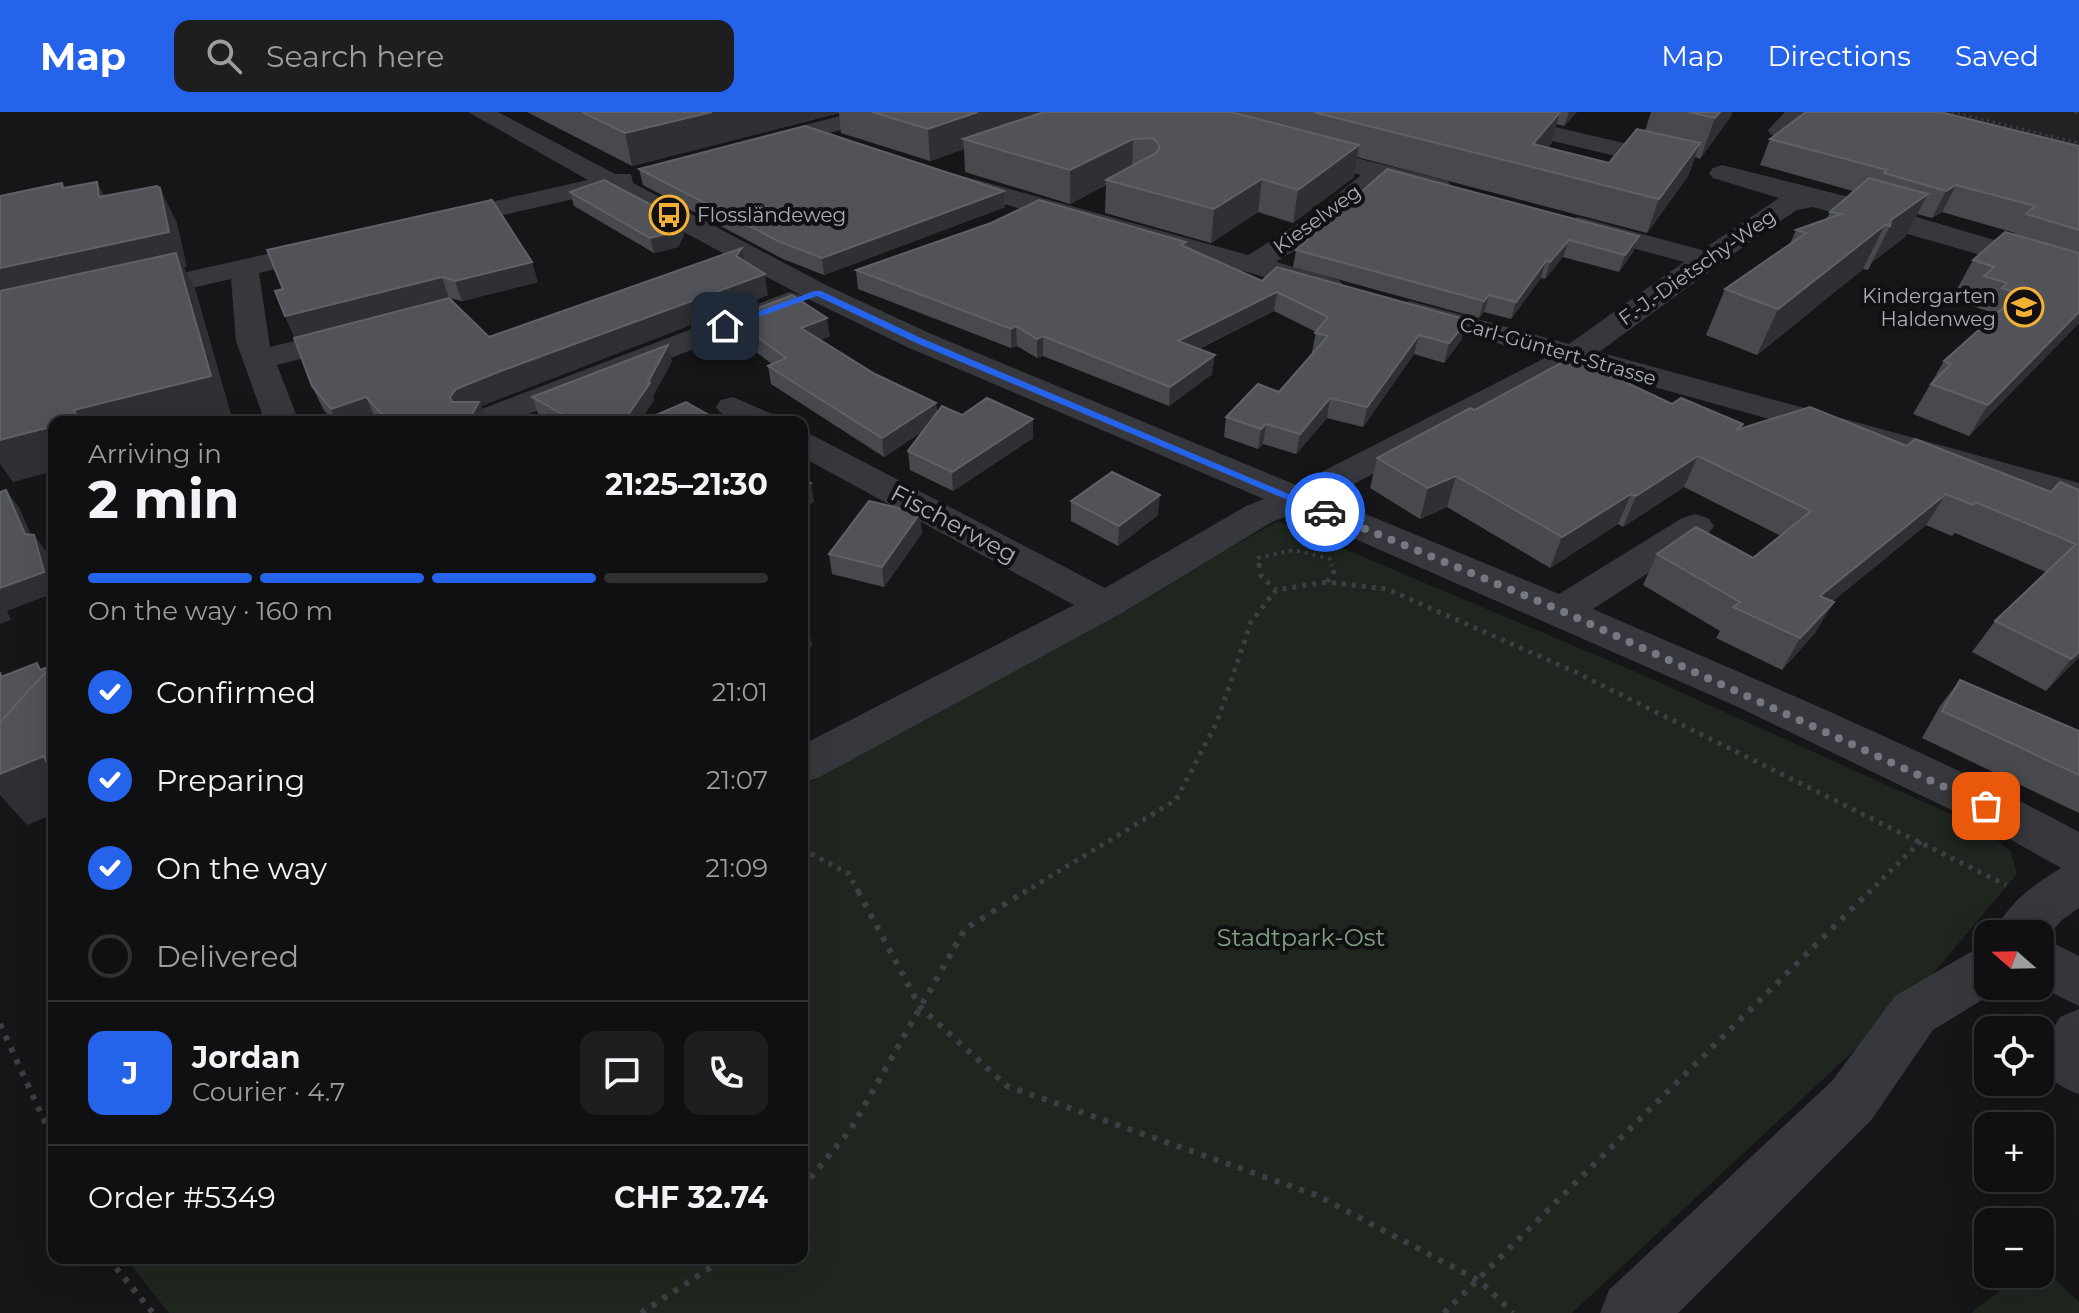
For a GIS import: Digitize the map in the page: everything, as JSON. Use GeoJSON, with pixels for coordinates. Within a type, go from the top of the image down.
{"type":"FeatureCollection","features":[{"type":"Feature","properties":{"kind":"street"},"geometry":{"type":"LineString","coordinates":[[480,112],[817,292],[918,340],[1562,611],[2014,819],[2079,855]]}},
{"type":"Feature","properties":{"kind":"street"},"geometry":{"type":"LineString","coordinates":[[737,150],[882,112]]}},
{"type":"Feature","properties":{"kind":"street"},"geometry":{"type":"LineString","coordinates":[[1460,112],[1785,189],[1807,200],[1840,203],[2079,274]]}},
{"type":"Feature","properties":{"kind":"street"},"geometry":{"type":"LineString","coordinates":[[1780,130],[1798,112]]}},
{"type":"Feature","properties":{"kind":"street"},"geometry":{"type":"LineString","coordinates":[[813,131],[823,139],[850,148]]}},
{"type":"Feature","properties":{"kind":"street"},"geometry":{"type":"LineString","coordinates":[[1272,143],[1465,194]]}},
{"type":"Feature","properties":{"kind":"street"},"geometry":{"type":"LineString","coordinates":[[969,159],[925,173],[1359,295]]}},
{"type":"Feature","properties":{"kind":"street","name":"Kieselweg"},"geometry":{"type":"LineString","coordinates":[[1253,264],[1325,219],[1380,172]]}},
{"type":"Feature","properties":{"kind":"street"},"geometry":{"type":"LineString","coordinates":[[412,229],[646,173]]}},
{"type":"Feature","properties":{"kind":"street"},"geometry":{"type":"LineString","coordinates":[[1074,216],[1115,194]]}},
{"type":"Feature","properties":{"kind":"street","name":"F.-J.-Dietschy-Weg"},"geometry":{"type":"LineString","coordinates":[[1295,500],[1572,357],[1704,259],[1788,204],[1807,200]]}},
{"type":"Feature","properties":{"kind":"street"},"geometry":{"type":"LineString","coordinates":[[1006,220],[1037,206]]}},
{"type":"Feature","properties":{"kind":"street"},"geometry":{"type":"LineString","coordinates":[[1551,217],[1704,259]]}},
{"type":"Feature","properties":{"kind":"street"},"geometry":{"type":"LineString","coordinates":[[107,298],[351,243]]}},
{"type":"Feature","properties":{"kind":"street"},"geometry":{"type":"LineString","coordinates":[[244,268],[257,360],[272,416]]}},
{"type":"Feature","properties":{"kind":"street"},"geometry":{"type":"LineString","coordinates":[[494,416],[858,278]]}},
{"type":"Feature","properties":{"kind":"street","name":"Carl-Güntert-Strasse"},"geometry":{"type":"LineString","coordinates":[[1390,304],[1572,357],[2079,494]]}},
{"type":"Feature","properties":{"kind":"street"},"geometry":{"type":"LineString","coordinates":[[257,360],[391,326]]}},
{"type":"Feature","properties":{"kind":"street","name":"Fischerweg"},"geometry":{"type":"LineString","coordinates":[[808,446],[1106,605]]}},
{"type":"Feature","properties":{"kind":"street"},"geometry":{"type":"LineString","coordinates":[[808,763],[1106,605],[1259,514],[1295,500]]}},
{"type":"Feature","properties":{"kind":"street"},"geometry":{"type":"LineString","coordinates":[[1562,611],[1695,526]]}},
{"type":"Feature","properties":{"kind":"street"},"geometry":{"type":"LineString","coordinates":[[2054,968],[2079,983]]}},
{"type":"Feature","properties":{"kind":"street"},"geometry":{"type":"LineString","coordinates":[[1632,1313],[1852,1100],[1914,1013],[1974,977]]}},
{"type":"Feature","properties":{"kind":"street"},"geometry":{"type":"LineString","coordinates":[[2079,1034],[2066,1057],[2079,1068]]}},
{"type":"Feature","properties":{"kind":"path"},"geometry":{"type":"LineString","coordinates":[[1952,112],[2079,143]]}},
{"type":"Feature","properties":{"kind":"path"},"geometry":{"type":"LineString","coordinates":[[1276,590],[1261,576],[1258,558],[1276,550],[1308,549],[1330,559],[1334,571],[1327,582]]}},
{"type":"Feature","properties":{"kind":"path"},"geometry":{"type":"LineString","coordinates":[[808,1181],[851,1129],[965,929],[1176,800],[1217,722],[1251,622],[1276,590],[1327,582],[1387,589],[1573,671],[1921,840],[2047,907]]}},
{"type":"Feature","properties":{"kind":"path"},"geometry":{"type":"LineString","coordinates":[[1444,1313],[1480,1281],[1921,840]]}},
{"type":"Feature","properties":{"kind":"path"},"geometry":{"type":"LineString","coordinates":[[808,852],[849,874],[920,1007],[1007,1086],[1316,1195],[1480,1281],[1513,1313]]}},
{"type":"Feature","properties":{"kind":"path"},"geometry":{"type":"LineString","coordinates":[[0,1024],[48,1129]]}},
{"type":"Feature","properties":{"kind":"path"},"geometry":{"type":"LineString","coordinates":[[113,1264],[153,1313]]}},
{"type":"Feature","properties":{"kind":"path"},"geometry":{"type":"LineString","coordinates":[[641,1313],[716,1264]]}},
{"type":"Feature","properties":{"kind":"shaded area"},"geometry":{"type":"Polygon","coordinates":[[[1906,112],[2079,112],[2079,153],[1906,112]]]}},
{"type":"Feature","properties":{"kind":"green space","name":"Stadtpark-Ost"},"geometry":{"type":"Polygon","coordinates":[[[1278,521],[1634,671],[1984,829],[2011,852],[2017,874],[1978,920],[1974,920],[1974,925],[1920,989],[1572,1313],[169,1313],[130,1264],[808,1264],[808,784],[1278,521]]]}},
{"type":"Feature","properties":{"kind":"green space"},"geometry":{"type":"Polygon","coordinates":[[[2054,1278],[2079,1302],[2079,1313],[1971,1313],[2004,1288],[2054,1288],[2054,1278]]]}},
{"type":"Feature","properties":{"kind":"building"},"geometry":{"type":"Polygon","coordinates":[[[582,112],[712,112],[625,133],[582,112]]]}},
{"type":"Feature","properties":{"kind":"building"},"geometry":{"type":"Polygon","coordinates":[[[872,112],[978,112],[928,129],[872,112]]]}},
{"type":"Feature","properties":{"kind":"building"},"geometry":{"type":"Polygon","coordinates":[[[1044,112],[1231,112],[1359,145],[1298,190],[1262,179],[1214,209],[1106,180],[1156,153],[1160,146],[1153,138],[1133,139],[1070,170],[963,139],[1044,112]]]}},
{"type":"Feature","properties":{"kind":"building"},"geometry":{"type":"Polygon","coordinates":[[[1313,112],[1560,112],[1533,144],[1609,163],[1637,129],[1700,143],[1659,199],[1313,112]]]}},
{"type":"Feature","properties":{"kind":"building"},"geometry":{"type":"Polygon","coordinates":[[[1689,112],[1720,112],[1715,118],[1689,112]]]}},
{"type":"Feature","properties":{"kind":"building"},"geometry":{"type":"Polygon","coordinates":[[[1806,112],[1940,112],[2079,146],[2079,230],[2026,214],[2035,206],[1956,185],[1946,191],[1884,173],[1887,170],[1770,139],[1806,112]]]}},
{"type":"Feature","properties":{"kind":"building"},"geometry":{"type":"Polygon","coordinates":[[[805,126],[1004,191],[822,258],[780,242],[639,169],[805,126]]]}},
{"type":"Feature","properties":{"kind":"building"},"geometry":{"type":"Polygon","coordinates":[[[1387,169],[1639,236],[1625,255],[1569,240],[1550,262],[1546,261],[1516,302],[1489,295],[1484,301],[1296,250],[1387,169]]]}},
{"type":"Feature","properties":{"kind":"building"},"geometry":{"type":"Polygon","coordinates":[[[1869,178],[1928,194],[1778,309],[1725,289],[1806,233],[1796,230],[1841,214],[1830,212],[1869,178]]]}},
{"type":"Feature","properties":{"kind":"building"},"geometry":{"type":"Polygon","coordinates":[[[604,180],[680,220],[674,232],[650,238],[570,192],[604,180]]]}},
{"type":"Feature","properties":{"kind":"building"},"geometry":{"type":"Polygon","coordinates":[[[97,182],[99,197],[157,186],[160,188],[169,232],[0,268],[0,196],[62,183],[63,188],[97,182]]]}},
{"type":"Feature","properties":{"kind":"building"},"geometry":{"type":"Polygon","coordinates":[[[492,200],[532,262],[455,281],[442,277],[285,316],[275,291],[283,289],[267,250],[492,200]]]}},
{"type":"Feature","properties":{"kind":"building"},"geometry":{"type":"Polygon","coordinates":[[[1039,200],[1186,242],[1181,245],[1262,281],[1277,267],[1468,320],[1449,343],[1419,335],[1367,407],[1330,398],[1300,434],[1266,424],[1261,429],[1226,417],[1258,384],[1279,392],[1328,336],[1315,333],[1328,317],[1277,292],[1178,341],[1215,355],[1170,387],[1043,336],[1037,339],[1016,326],[1011,329],[856,270],[991,223],[1039,200]]]}},
{"type":"Feature","properties":{"kind":"building"},"geometry":{"type":"Polygon","coordinates":[[[2005,232],[2079,253],[2079,312],[1988,405],[1931,384],[1951,364],[1944,361],[2019,294],[2002,288],[2007,283],[1984,276],[1994,267],[1973,260],[2005,232]]]}},
{"type":"Feature","properties":{"kind":"building"},"geometry":{"type":"Polygon","coordinates":[[[742,248],[736,256],[765,274],[456,389],[450,397],[452,402],[479,402],[471,416],[383,416],[366,397],[331,409],[312,386],[294,338],[449,298],[489,337],[742,248]]]}},
{"type":"Feature","properties":{"kind":"building"},"geometry":{"type":"Polygon","coordinates":[[[176,253],[211,376],[74,410],[76,416],[48,416],[48,428],[0,440],[0,291],[176,253]]]}},
{"type":"Feature","properties":{"kind":"building"},"geometry":{"type":"Polygon","coordinates":[[[792,295],[827,318],[801,328],[875,374],[936,403],[882,438],[768,366],[786,358],[732,318],[792,295]]]}},
{"type":"Feature","properties":{"kind":"building"},"geometry":{"type":"Polygon","coordinates":[[[668,345],[650,383],[627,416],[565,416],[532,397],[668,345]]]}},
{"type":"Feature","properties":{"kind":"building"},"geometry":{"type":"Polygon","coordinates":[[[1572,357],[1672,404],[1681,398],[1743,424],[1736,430],[1810,407],[1907,446],[1915,439],[2051,492],[2060,482],[2079,490],[2079,652],[2071,659],[1995,621],[2076,544],[1975,502],[1973,505],[1946,494],[1820,596],[1834,602],[1800,638],[1733,607],[1740,602],[1657,554],[1696,527],[1753,558],[1811,511],[1698,456],[1636,496],[1631,494],[1562,537],[1456,476],[1428,488],[1377,458],[1470,408],[1475,410],[1572,357]]]}},
{"type":"Feature","properties":{"kind":"building"},"geometry":{"type":"Polygon","coordinates":[[[987,398],[1033,419],[952,472],[908,451],[942,406],[962,415],[987,398]]]}},
{"type":"Feature","properties":{"kind":"building"},"geometry":{"type":"Polygon","coordinates":[[[686,402],[710,416],[654,416],[686,402]]]}},
{"type":"Feature","properties":{"kind":"building"},"geometry":{"type":"Polygon","coordinates":[[[1112,472],[1160,495],[1119,526],[1071,501],[1112,472]]]}},
{"type":"Feature","properties":{"kind":"building"},"geometry":{"type":"Polygon","coordinates":[[[6,490],[25,534],[34,535],[44,572],[0,588],[0,492],[6,490]]]}},
{"type":"Feature","properties":{"kind":"building"},"geometry":{"type":"Polygon","coordinates":[[[869,501],[920,513],[882,567],[829,554],[869,501]]]}},
{"type":"Feature","properties":{"kind":"building"},"geometry":{"type":"Polygon","coordinates":[[[37,663],[40,670],[48,667],[0,722],[0,672],[1,677],[37,663]]]}},
{"type":"Feature","properties":{"kind":"building"},"geometry":{"type":"Polygon","coordinates":[[[48,669],[48,766],[44,756],[0,774],[0,722],[48,669]]]}},
{"type":"Feature","properties":{"kind":"building"},"geometry":{"type":"Polygon","coordinates":[[[1960,680],[2079,731],[2079,775],[1942,711],[1960,680]]]}},
{"type":"Feature","properties":{"kind":"way so far"},"geometry":{"type":"LineString","coordinates":[[1325,512],[1562,611],[1753,696],[1986,806]]}},
{"type":"Feature","properties":{"kind":"place","name":"Flossländeweg"},"geometry":{"type":"Point","coordinates":[669,215]}},
{"type":"Feature","properties":{"kind":"place","name":"Kindergarten Haldenweg"},"geometry":{"type":"Point","coordinates":[2024,307]}},
{"type":"Feature","properties":{"kind":"route"},"geometry":{"type":"LineString","coordinates":[[725,326],[817,292],[918,340],[1325,512]]}}]}
